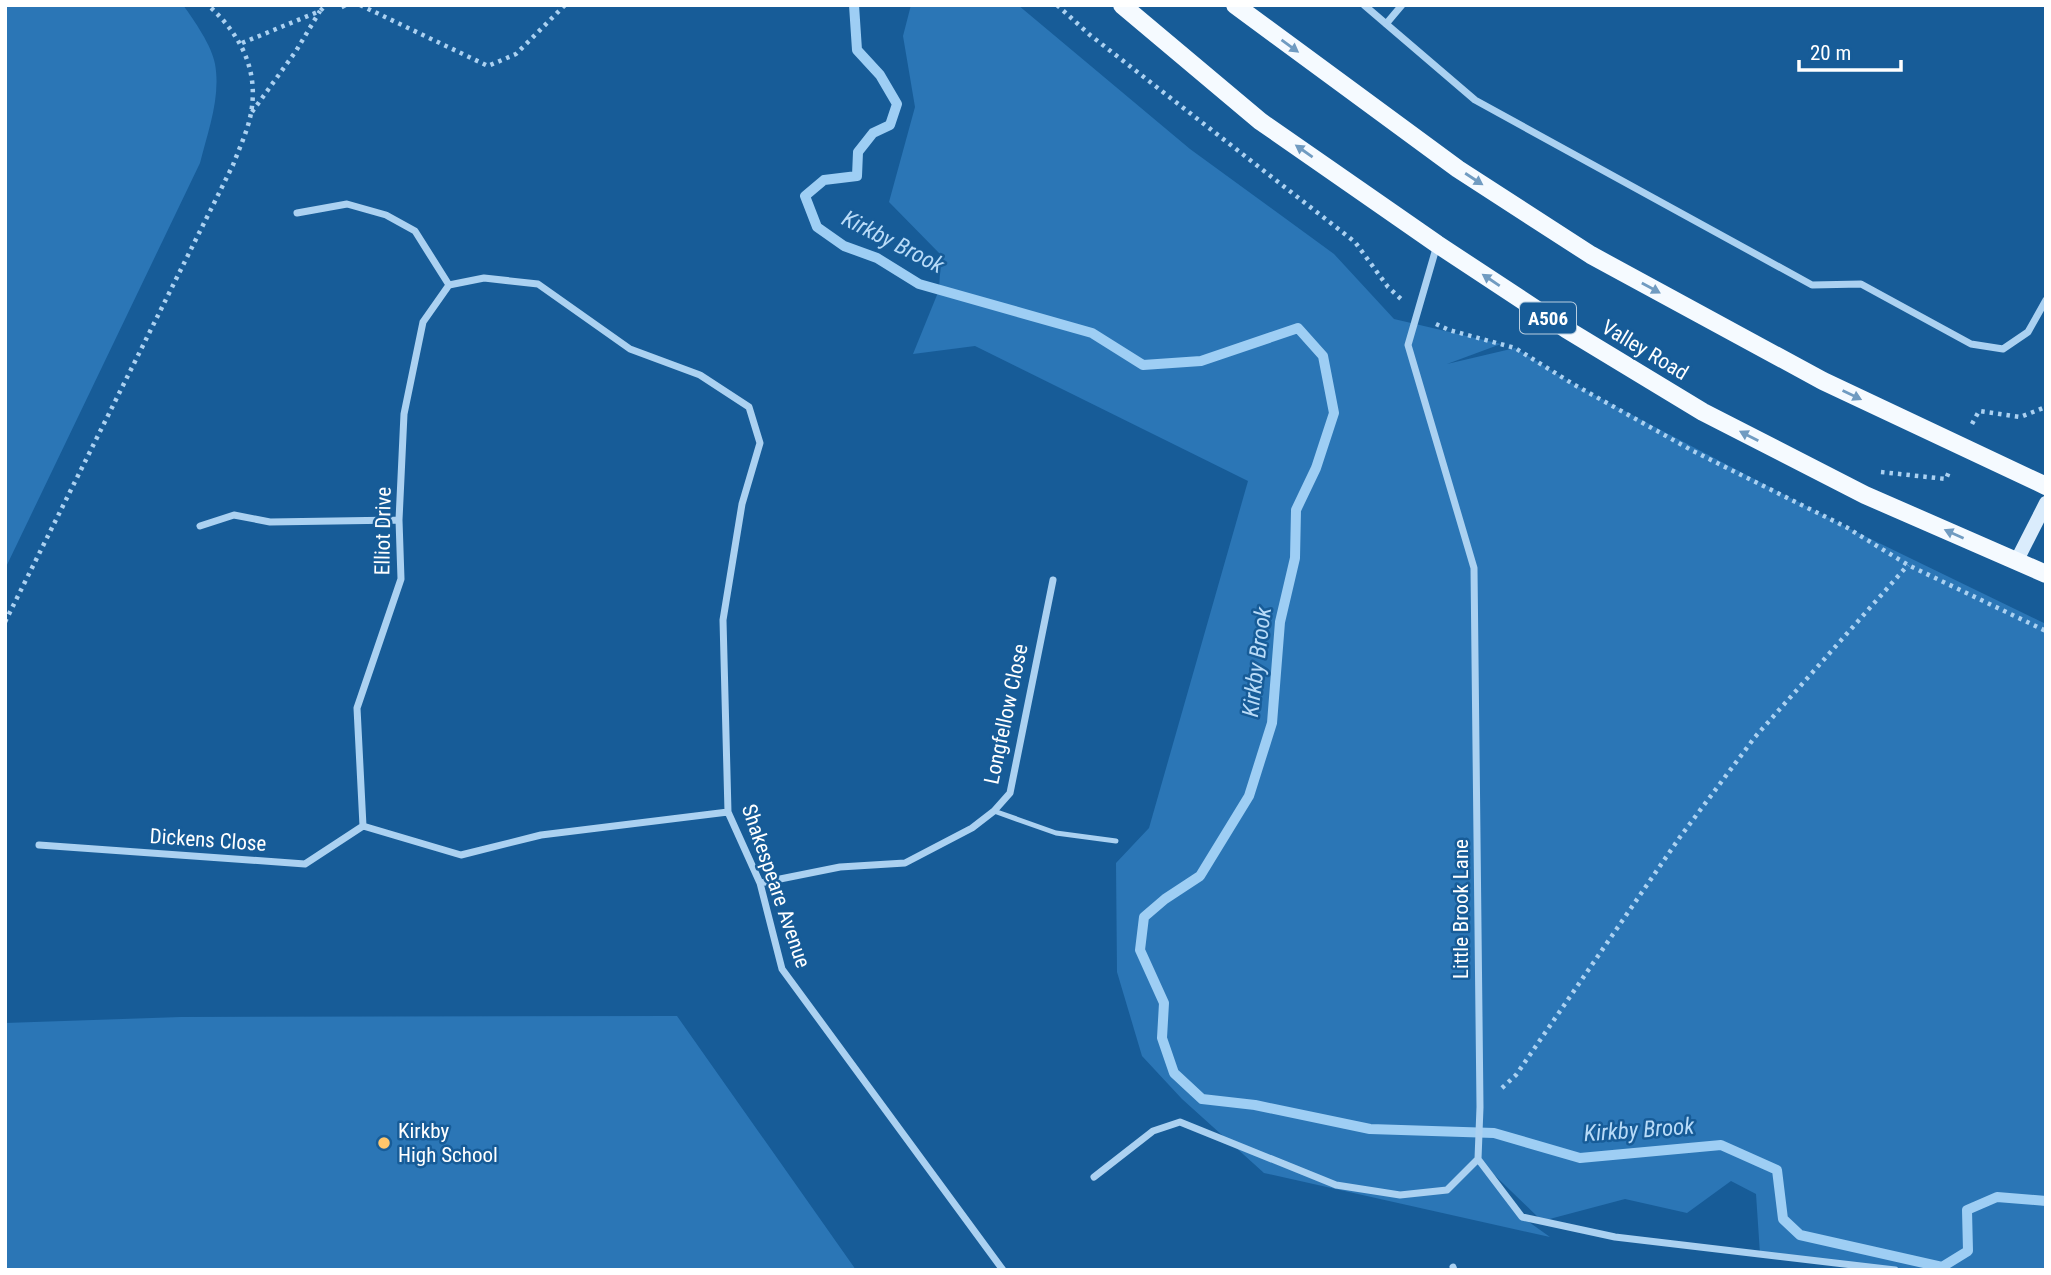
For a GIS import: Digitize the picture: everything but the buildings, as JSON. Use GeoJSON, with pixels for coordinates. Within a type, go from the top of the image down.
{"type":"FeatureCollection","features":[{"type":"Feature","properties":{"kind":"main road","name":"Valley Road"},"geometry":{"type":"LineString","coordinates":[[1122,5],[1260,121],[1437,244],[1566,329],[1703,412],[1865,495],[2046,574]]}},
{"type":"Feature","properties":{"kind":"main road"},"geometry":{"type":"LineString","coordinates":[[1236,5],[1458,169],[1591,255],[1823,381],[2046,486]]}},
{"type":"Feature","properties":{"kind":"main road"},"geometry":{"type":"LineString","coordinates":[[2016,562],[2046,503]]}},
{"type":"Feature","properties":{"kind":"street"},"geometry":{"type":"LineString","coordinates":[[1364,5],[1475,100],[1812,285],[1861,284],[1971,344],[2004,349],[2028,332],[2046,300]]}},
{"type":"Feature","properties":{"kind":"street"},"geometry":{"type":"LineString","coordinates":[[1386,24],[1402,5]]}},
{"type":"Feature","properties":{"kind":"street"},"geometry":{"type":"LineString","coordinates":[[297,213],[347,204],[386,215],[415,231],[449,285]]}},
{"type":"Feature","properties":{"kind":"street","name":"Little Brook Lane"},"geometry":{"type":"LineString","coordinates":[[1437,244],[1408,345],[1474,568],[1480,1107],[1478,1159]]}},
{"type":"Feature","properties":{"kind":"street","name":"Shakespeare Avenue"},"geometry":{"type":"LineString","coordinates":[[449,285],[484,278],[538,284],[630,349],[700,375],[749,407],[760,443],[742,503],[723,620],[729,812],[760,883],[782,969],[1003,1270]]}},
{"type":"Feature","properties":{"kind":"street","name":"Elliot Drive"},"geometry":{"type":"LineString","coordinates":[[363,825],[357,708],[401,579],[399,520],[404,414],[424,322],[449,285]]}},
{"type":"Feature","properties":{"kind":"street"},"geometry":{"type":"LineString","coordinates":[[200,526],[234,515],[270,522],[399,520]]}},
{"type":"Feature","properties":{"kind":"street","name":"Longfellow Close"},"geometry":{"type":"LineString","coordinates":[[760,883],[841,867],[905,863],[972,828],[994,811],[1010,793],[1053,580]]}},
{"type":"Feature","properties":{"kind":"street"},"geometry":{"type":"LineString","coordinates":[[363,825],[461,856],[541,835],[729,812]]}},
{"type":"Feature","properties":{"kind":"street","name":"Dickens Close"},"geometry":{"type":"LineString","coordinates":[[39,845],[305,864],[363,825]]}},
{"type":"Feature","properties":{"kind":"street"},"geometry":{"type":"LineString","coordinates":[[1094,1177],[1153,1130],[1180,1122],[1336,1185],[1400,1195],[1447,1190],[1478,1159],[1522,1217],[1615,1237],[1895,1270]]}},
{"type":"Feature","properties":{"kind":"lane"},"geometry":{"type":"LineString","coordinates":[[994,811],[1056,833],[1116,841]]}},
{"type":"Feature","properties":{"kind":"path"},"geometry":{"type":"LineString","coordinates":[[208,5],[242,43],[253,77],[251,114]]}},
{"type":"Feature","properties":{"kind":"path"},"geometry":{"type":"LineString","coordinates":[[5,622],[233,165],[251,114],[326,5]]}},
{"type":"Feature","properties":{"kind":"path"},"geometry":{"type":"LineString","coordinates":[[360,5],[488,66],[516,54],[565,5]]}},
{"type":"Feature","properties":{"kind":"path"},"geometry":{"type":"LineString","coordinates":[[1057,5],[1090,35],[1355,242],[1388,287],[1417,314],[1449,330],[1515,348],[1573,384],[1681,444],[1846,527],[1908,565],[2046,632]]}},
{"type":"Feature","properties":{"kind":"path"},"geometry":{"type":"LineString","coordinates":[[242,43],[320,11]]}},
{"type":"Feature","properties":{"kind":"path"},"geometry":{"type":"LineString","coordinates":[[1480,1107],[1516,1075],[1680,837],[1755,737],[1908,565]]}},
{"type":"Feature","properties":{"kind":"shaded area"},"geometry":{"type":"Polygon","coordinates":[[[5,5],[183,5],[210,49],[215,64],[216,89],[213,114],[200,163],[5,569],[5,5]]]}},
{"type":"Feature","properties":{"kind":"shaded area"},"geometry":{"type":"Polygon","coordinates":[[[911,5],[1018,5],[1190,149],[1334,254],[1394,319],[1501,344],[1447,364],[1515,348],[1573,384],[1846,527],[2046,624],[2046,1270],[1895,1270],[1760,1254],[1756,1194],[1731,1181],[1687,1213],[1625,1199],[1542,1221],[1483,1164],[1522,1217],[1550,1237],[1264,1173],[1182,1099],[1142,1056],[1117,972],[1116,863],[1149,828],[1248,481],[975,346],[913,354],[939,290],[941,255],[889,202],[915,107],[903,36],[911,5]]]}},
{"type":"Feature","properties":{"kind":"shaded area","name":"Kirkby High School"},"geometry":{"type":"Polygon","coordinates":[[[677,1016],[856,1270],[5,1270],[5,1023],[181,1017],[677,1016]]]}},
{"type":"Feature","properties":{"kind":"waterway","name":"Kirkby Brook"},"geometry":{"type":"LineString","coordinates":[[854,5],[857,50],[880,75],[897,104],[890,125],[873,133],[858,152],[857,176],[824,180],[805,196],[817,227],[844,246],[877,258],[919,284],[1092,333],[1143,365],[1201,361],[1298,328],[1323,356],[1334,413],[1316,468],[1296,510],[1295,558],[1280,622],[1272,723],[1249,796],[1200,876],[1165,899],[1144,917],[1140,950],[1164,1003],[1162,1038],[1174,1073],[1202,1099],[1255,1105],[1370,1129],[1494,1133],[1580,1158],[1721,1145],[1777,1170],[1783,1219],[1800,1235],[1942,1267],[1968,1251],[1967,1210],[1997,1197],[2046,1201]]}},
{"type":"Feature","properties":{"kind":"place","name":"Kirkby High School"},"geometry":{"type":"Point","coordinates":[384,1143]}}]}
